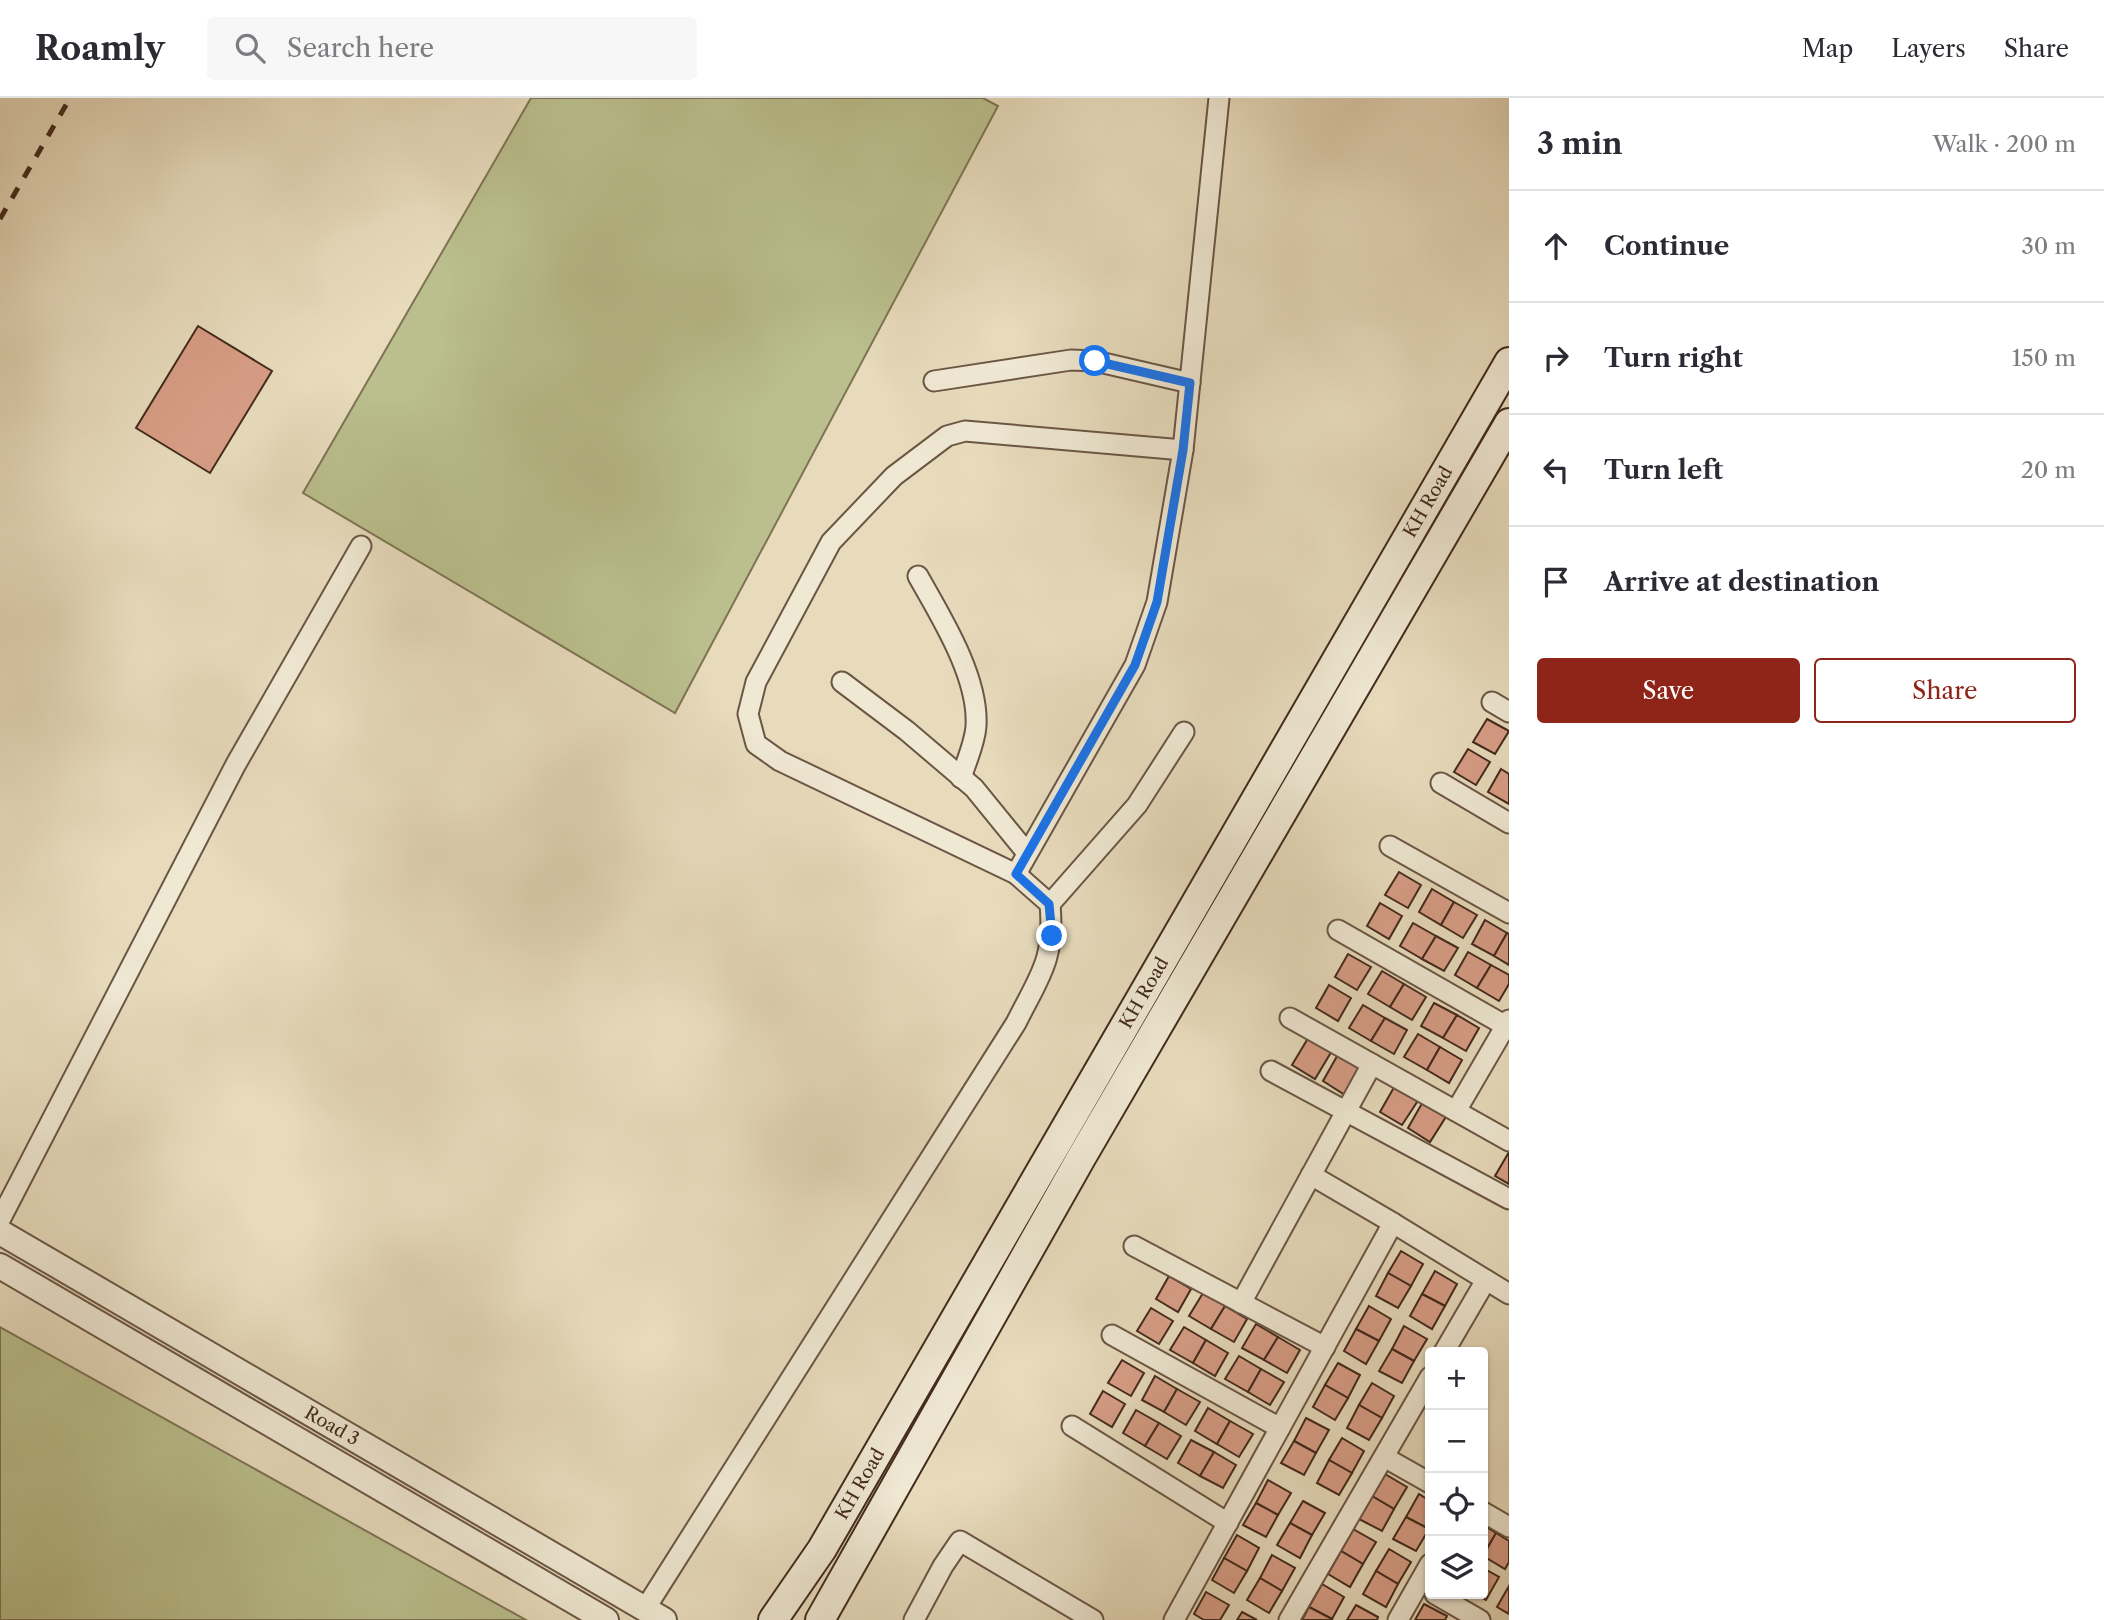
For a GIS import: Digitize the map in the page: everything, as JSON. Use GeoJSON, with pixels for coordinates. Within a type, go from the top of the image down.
{"type":"FeatureCollection","features":[{"type":"Feature","properties":{"kind":"main road","name":"KH Road"},"geometry":{"type":"LineString","coordinates":[[773,1620],[822,1549],[1509,362]]}},
{"type":"Feature","properties":{"kind":"main road","name":"KH Road"},"geometry":{"type":"LineString","coordinates":[[820,1620],[1074,1170],[1509,423]]}},
{"type":"Feature","properties":{"kind":"street"},"geometry":{"type":"LineString","coordinates":[[1016,874],[1135,665],[1157,602],[1183,450],[1219,98]]}},
{"type":"Feature","properties":{"kind":"street"},"geometry":{"type":"LineString","coordinates":[[934,381],[1071,360],[1095,361],[1190,383]]}},
{"type":"Feature","properties":{"kind":"street"},"geometry":{"type":"LineString","coordinates":[[654,1614],[1016,1023],[1048,959],[1052,936],[1049,904],[1016,874],[780,761],[756,744],[748,714],[756,682],[831,542],[894,476],[947,436],[978,432],[1183,450]]}},
{"type":"Feature","properties":{"kind":"street"},"geometry":{"type":"LineString","coordinates":[[0,1220],[236,764],[361,546]]}},
{"type":"Feature","properties":{"kind":"street"},"geometry":{"type":"LineString","coordinates":[[918,576],[946,626],[972,688],[976,726],[961,778]]}},
{"type":"Feature","properties":{"kind":"street"},"geometry":{"type":"LineString","coordinates":[[842,682],[907,731],[974,788],[1027,853]]}},
{"type":"Feature","properties":{"kind":"street"},"geometry":{"type":"LineString","coordinates":[[1049,904],[1137,805],[1184,732]]}},
{"type":"Feature","properties":{"kind":"street"},"geometry":{"type":"LineString","coordinates":[[1441,783],[1509,823]]}},
{"type":"Feature","properties":{"kind":"street"},"geometry":{"type":"LineString","coordinates":[[1390,846],[1509,913]]}},
{"type":"Feature","properties":{"kind":"street"},"geometry":{"type":"LineString","coordinates":[[1338,930],[1507,1023],[1456,1111]]}},
{"type":"Feature","properties":{"kind":"street"},"geometry":{"type":"LineString","coordinates":[[1290,1018],[1509,1141]]}},
{"type":"Feature","properties":{"kind":"street"},"geometry":{"type":"LineString","coordinates":[[1241,1303],[1372,1064]]}},
{"type":"Feature","properties":{"kind":"street"},"geometry":{"type":"LineString","coordinates":[[1271,1071],[1509,1199]]}},
{"type":"Feature","properties":{"kind":"street"},"geometry":{"type":"LineString","coordinates":[[1311,1175],[1509,1294]]}},
{"type":"Feature","properties":{"kind":"street"},"geometry":{"type":"LineString","coordinates":[[1174,1620],[1393,1223]]}},
{"type":"Feature","properties":{"kind":"street","name":"Road 3"},"geometry":{"type":"LineString","coordinates":[[0,1232],[654,1614]]}},
{"type":"Feature","properties":{"kind":"street"},"geometry":{"type":"LineString","coordinates":[[1134,1245],[1325,1347]]}},
{"type":"Feature","properties":{"kind":"street","name":"Road 3"},"geometry":{"type":"LineString","coordinates":[[0,1266],[606,1620]]}},
{"type":"Feature","properties":{"kind":"street"},"geometry":{"type":"LineString","coordinates":[[1447,1347],[1486,1280]]}},
{"type":"Feature","properties":{"kind":"street"},"geometry":{"type":"LineString","coordinates":[[1112,1335],[1280,1428]]}},
{"type":"Feature","properties":{"kind":"street"},"geometry":{"type":"LineString","coordinates":[[1289,1620],[1425,1386]]}},
{"type":"Feature","properties":{"kind":"street"},"geometry":{"type":"LineString","coordinates":[[1072,1426],[1228,1523]]}},
{"type":"Feature","properties":{"kind":"street"},"geometry":{"type":"LineString","coordinates":[[1384,1457],[1425,1480]]}},
{"type":"Feature","properties":{"kind":"street"},"geometry":{"type":"LineString","coordinates":[[1488,1515],[1509,1527]]}},
{"type":"Feature","properties":{"kind":"street"},"geometry":{"type":"LineString","coordinates":[[914,1620],[943,1566],[960,1541],[1093,1620]]}},
{"type":"Feature","properties":{"kind":"street"},"geometry":{"type":"LineString","coordinates":[[1398,1620],[1425,1593]]}},
{"type":"Feature","properties":{"kind":"street"},"geometry":{"type":"LineString","coordinates":[[1444,1599],[1480,1620]]}},
{"type":"Feature","properties":{"kind":"green space"},"geometry":{"type":"Polygon","coordinates":[[[531,98],[983,98],[998,106],[675,713],[303,493],[531,98]]]}},
{"type":"Feature","properties":{"kind":"green space"},"geometry":{"type":"Polygon","coordinates":[[[0,1327],[526,1620],[0,1620],[0,1327]]]}},
{"type":"Feature","properties":{"kind":"building"},"geometry":{"type":"Polygon","coordinates":[[[198,326],[272,371],[210,473],[136,428],[198,326]]]}},
{"type":"Feature","properties":{"kind":"building"},"geometry":{"type":"Polygon","coordinates":[[[1487,719],[1509,731],[1495,754],[1473,742],[1487,719]]]}},
{"type":"Feature","properties":{"kind":"building"},"geometry":{"type":"Polygon","coordinates":[[[1468,749],[1490,762],[1476,785],[1454,772],[1468,749]]]}},
{"type":"Feature","properties":{"kind":"building"},"geometry":{"type":"Polygon","coordinates":[[[1501,769],[1509,774],[1509,804],[1488,792],[1501,769]]]}},
{"type":"Feature","properties":{"kind":"building"},"geometry":{"type":"Polygon","coordinates":[[[1399,872],[1421,885],[1408,908],[1385,895],[1399,872]]]}},
{"type":"Feature","properties":{"kind":"building"},"geometry":{"type":"Polygon","coordinates":[[[1432,889],[1454,902],[1441,925],[1419,912],[1432,889]]]}},
{"type":"Feature","properties":{"kind":"building"},"geometry":{"type":"Polygon","coordinates":[[[1454,902],[1477,915],[1463,938],[1441,925],[1454,902]]]}},
{"type":"Feature","properties":{"kind":"building"},"geometry":{"type":"Polygon","coordinates":[[[1380,903],[1402,916],[1389,939],[1367,926],[1380,903]]]}},
{"type":"Feature","properties":{"kind":"building"},"geometry":{"type":"Polygon","coordinates":[[[1485,920],[1507,933],[1494,956],[1472,944],[1485,920]]]}},
{"type":"Feature","properties":{"kind":"building"},"geometry":{"type":"Polygon","coordinates":[[[1413,923],[1436,936],[1422,959],[1400,946],[1413,923]]]}},
{"type":"Feature","properties":{"kind":"building"},"geometry":{"type":"Polygon","coordinates":[[[1507,933],[1509,934],[1509,965],[1494,956],[1507,933]]]}},
{"type":"Feature","properties":{"kind":"building"},"geometry":{"type":"Polygon","coordinates":[[[1436,936],[1458,948],[1444,971],[1422,959],[1436,936]]]}},
{"type":"Feature","properties":{"kind":"building"},"geometry":{"type":"Polygon","coordinates":[[[1468,952],[1491,965],[1477,988],[1455,975],[1468,952]]]}},
{"type":"Feature","properties":{"kind":"building"},"geometry":{"type":"Polygon","coordinates":[[[1348,954],[1371,967],[1357,990],[1335,977],[1348,954]]]}},
{"type":"Feature","properties":{"kind":"building"},"geometry":{"type":"Polygon","coordinates":[[[1491,965],[1509,975],[1509,984],[1499,1001],[1477,988],[1491,965]]]}},
{"type":"Feature","properties":{"kind":"building"},"geometry":{"type":"Polygon","coordinates":[[[1382,971],[1404,984],[1390,1007],[1368,994],[1382,971]]]}},
{"type":"Feature","properties":{"kind":"building"},"geometry":{"type":"Polygon","coordinates":[[[1404,984],[1426,997],[1412,1020],[1390,1007],[1404,984]]]}},
{"type":"Feature","properties":{"kind":"building"},"geometry":{"type":"Polygon","coordinates":[[[1329,985],[1351,998],[1338,1021],[1316,1008],[1329,985]]]}},
{"type":"Feature","properties":{"kind":"building"},"geometry":{"type":"Polygon","coordinates":[[[1434,1003],[1457,1015],[1443,1038],[1421,1026],[1434,1003]]]}},
{"type":"Feature","properties":{"kind":"building"},"geometry":{"type":"Polygon","coordinates":[[[1363,1005],[1385,1018],[1371,1041],[1349,1028],[1363,1005]]]}},
{"type":"Feature","properties":{"kind":"building"},"geometry":{"type":"Polygon","coordinates":[[[1457,1015],[1479,1028],[1466,1051],[1443,1038],[1457,1015]]]}},
{"type":"Feature","properties":{"kind":"building"},"geometry":{"type":"Polygon","coordinates":[[[1385,1018],[1407,1030],[1394,1054],[1371,1041],[1385,1018]]]}},
{"type":"Feature","properties":{"kind":"building"},"geometry":{"type":"Polygon","coordinates":[[[1418,1034],[1440,1047],[1427,1070],[1404,1057],[1418,1034]]]}},
{"type":"Feature","properties":{"kind":"building"},"geometry":{"type":"Polygon","coordinates":[[[1310,1035],[1333,1049],[1315,1079],[1292,1065],[1310,1035]]]}},
{"type":"Feature","properties":{"kind":"building"},"geometry":{"type":"Polygon","coordinates":[[[1440,1047],[1462,1060],[1449,1083],[1427,1070],[1440,1047]]]}},
{"type":"Feature","properties":{"kind":"building"},"geometry":{"type":"Polygon","coordinates":[[[1340,1051],[1363,1066],[1345,1095],[1323,1081],[1340,1051]]]}},
{"type":"Feature","properties":{"kind":"building"},"geometry":{"type":"Polygon","coordinates":[[[1397,1082],[1421,1096],[1402,1125],[1380,1112],[1397,1082]]]}},
{"type":"Feature","properties":{"kind":"building"},"geometry":{"type":"Polygon","coordinates":[[[1425,1098],[1449,1112],[1430,1142],[1408,1128],[1425,1098]]]}},
{"type":"Feature","properties":{"kind":"building"},"geometry":{"type":"Polygon","coordinates":[[[1509,1152],[1509,1184],[1495,1176],[1509,1152]]]}},
{"type":"Feature","properties":{"kind":"building"},"geometry":{"type":"Polygon","coordinates":[[[1401,1251],[1423,1264],[1411,1286],[1388,1273],[1401,1251]]]}},
{"type":"Feature","properties":{"kind":"building"},"geometry":{"type":"Polygon","coordinates":[[[1435,1271],[1457,1284],[1445,1306],[1422,1294],[1435,1271]]]}},
{"type":"Feature","properties":{"kind":"building"},"geometry":{"type":"Polygon","coordinates":[[[1388,1273],[1411,1286],[1398,1308],[1376,1296],[1388,1273]]]}},
{"type":"Feature","properties":{"kind":"building"},"geometry":{"type":"Polygon","coordinates":[[[1169,1276],[1191,1289],[1178,1312],[1156,1299],[1169,1276]]]}},
{"type":"Feature","properties":{"kind":"building"},"geometry":{"type":"Polygon","coordinates":[[[1203,1293],[1225,1306],[1211,1329],[1189,1316],[1203,1293]]]}},
{"type":"Feature","properties":{"kind":"building"},"geometry":{"type":"Polygon","coordinates":[[[1422,1294],[1445,1306],[1432,1329],[1410,1316],[1422,1294]]]}},
{"type":"Feature","properties":{"kind":"building"},"geometry":{"type":"Polygon","coordinates":[[[1225,1306],[1247,1319],[1234,1342],[1211,1329],[1225,1306]]]}},
{"type":"Feature","properties":{"kind":"building"},"geometry":{"type":"Polygon","coordinates":[[[1369,1306],[1391,1319],[1379,1341],[1356,1329],[1369,1306]]]}},
{"type":"Feature","properties":{"kind":"building"},"geometry":{"type":"Polygon","coordinates":[[[1151,1308],[1173,1321],[1159,1344],[1137,1331],[1151,1308]]]}},
{"type":"Feature","properties":{"kind":"building"},"geometry":{"type":"Polygon","coordinates":[[[1256,1324],[1278,1337],[1264,1360],[1242,1348],[1256,1324]]]}},
{"type":"Feature","properties":{"kind":"building"},"geometry":{"type":"Polygon","coordinates":[[[1404,1326],[1427,1339],[1414,1361],[1392,1349],[1404,1326]]]}},
{"type":"Feature","properties":{"kind":"building"},"geometry":{"type":"Polygon","coordinates":[[[1184,1327],[1206,1340],[1193,1363],[1170,1350],[1184,1327]]]}},
{"type":"Feature","properties":{"kind":"building"},"geometry":{"type":"Polygon","coordinates":[[[1356,1329],[1379,1341],[1366,1364],[1344,1351],[1356,1329]]]}},
{"type":"Feature","properties":{"kind":"building"},"geometry":{"type":"Polygon","coordinates":[[[1278,1337],[1300,1350],[1287,1373],[1264,1360],[1278,1337]]]}},
{"type":"Feature","properties":{"kind":"building"},"geometry":{"type":"Polygon","coordinates":[[[1206,1340],[1228,1353],[1215,1376],[1193,1363],[1206,1340]]]}},
{"type":"Feature","properties":{"kind":"building"},"geometry":{"type":"Polygon","coordinates":[[[1392,1349],[1414,1361],[1402,1383],[1379,1371],[1392,1349]]]}},
{"type":"Feature","properties":{"kind":"building"},"geometry":{"type":"Polygon","coordinates":[[[1239,1356],[1261,1369],[1248,1392],[1225,1379],[1239,1356]]]}},
{"type":"Feature","properties":{"kind":"building"},"geometry":{"type":"Polygon","coordinates":[[[1122,1360],[1144,1373],[1131,1396],[1108,1383],[1122,1360]]]}},
{"type":"Feature","properties":{"kind":"building"},"geometry":{"type":"Polygon","coordinates":[[[1338,1363],[1360,1375],[1348,1398],[1325,1385],[1338,1363]]]}},
{"type":"Feature","properties":{"kind":"building"},"geometry":{"type":"Polygon","coordinates":[[[1261,1369],[1284,1382],[1270,1405],[1248,1392],[1261,1369]]]}},
{"type":"Feature","properties":{"kind":"building"},"geometry":{"type":"Polygon","coordinates":[[[1155,1376],[1177,1389],[1164,1412],[1142,1400],[1155,1376]]]}},
{"type":"Feature","properties":{"kind":"building"},"geometry":{"type":"Polygon","coordinates":[[[1372,1383],[1394,1396],[1382,1418],[1359,1405],[1372,1383]]]}},
{"type":"Feature","properties":{"kind":"building"},"geometry":{"type":"Polygon","coordinates":[[[1325,1385],[1348,1398],[1335,1420],[1313,1407],[1325,1385]]]}},
{"type":"Feature","properties":{"kind":"building"},"geometry":{"type":"Polygon","coordinates":[[[1177,1389],[1200,1402],[1186,1425],[1164,1412],[1177,1389]]]}},
{"type":"Feature","properties":{"kind":"building"},"geometry":{"type":"Polygon","coordinates":[[[1103,1391],[1125,1404],[1112,1427],[1090,1414],[1103,1391]]]}},
{"type":"Feature","properties":{"kind":"building"},"geometry":{"type":"Polygon","coordinates":[[[1359,1405],[1382,1418],[1369,1440],[1347,1428],[1359,1405]]]}},
{"type":"Feature","properties":{"kind":"building"},"geometry":{"type":"Polygon","coordinates":[[[1208,1408],[1230,1421],[1217,1444],[1195,1431],[1208,1408]]]}},
{"type":"Feature","properties":{"kind":"building"},"geometry":{"type":"Polygon","coordinates":[[[1136,1410],[1159,1423],[1145,1446],[1123,1433],[1136,1410]]]}},
{"type":"Feature","properties":{"kind":"building"},"geometry":{"type":"Polygon","coordinates":[[[1306,1418],[1329,1430],[1316,1453],[1294,1441],[1306,1418]]]}},
{"type":"Feature","properties":{"kind":"building"},"geometry":{"type":"Polygon","coordinates":[[[1230,1421],[1253,1434],[1239,1457],[1217,1444],[1230,1421]]]}},
{"type":"Feature","properties":{"kind":"building"},"geometry":{"type":"Polygon","coordinates":[[[1159,1423],[1181,1436],[1167,1459],[1145,1446],[1159,1423]]]}},
{"type":"Feature","properties":{"kind":"building"},"geometry":{"type":"Polygon","coordinates":[[[1342,1438],[1364,1451],[1352,1473],[1329,1460],[1342,1438]]]}},
{"type":"Feature","properties":{"kind":"building"},"geometry":{"type":"Polygon","coordinates":[[[1191,1440],[1214,1452],[1200,1476],[1178,1463],[1191,1440]]]}},
{"type":"Feature","properties":{"kind":"building"},"geometry":{"type":"Polygon","coordinates":[[[1294,1441],[1316,1453],[1304,1475],[1281,1463],[1294,1441]]]}},
{"type":"Feature","properties":{"kind":"building"},"geometry":{"type":"Polygon","coordinates":[[[1214,1452],[1236,1465],[1223,1488],[1200,1476],[1214,1452]]]}},
{"type":"Feature","properties":{"kind":"building"},"geometry":{"type":"Polygon","coordinates":[[[1329,1460],[1352,1473],[1339,1495],[1317,1483],[1329,1460]]]}},
{"type":"Feature","properties":{"kind":"building"},"geometry":{"type":"Polygon","coordinates":[[[1385,1474],[1407,1487],[1394,1509],[1372,1496],[1385,1474]]]}},
{"type":"Feature","properties":{"kind":"building"},"geometry":{"type":"Polygon","coordinates":[[[1268,1480],[1291,1493],[1278,1515],[1256,1503],[1268,1480]]]}},
{"type":"Feature","properties":{"kind":"building"},"geometry":{"type":"Polygon","coordinates":[[[1419,1494],[1425,1498],[1425,1527],[1406,1517],[1419,1494]]]}},
{"type":"Feature","properties":{"kind":"building"},"geometry":{"type":"Polygon","coordinates":[[[1372,1496],[1394,1509],[1382,1531],[1359,1519],[1372,1496]]]}},
{"type":"Feature","properties":{"kind":"building"},"geometry":{"type":"Polygon","coordinates":[[[1303,1501],[1325,1513],[1312,1535],[1290,1523],[1303,1501]]]}},
{"type":"Feature","properties":{"kind":"building"},"geometry":{"type":"Polygon","coordinates":[[[1256,1503],[1278,1515],[1266,1537],[1243,1525],[1256,1503]]]}},
{"type":"Feature","properties":{"kind":"building"},"geometry":{"type":"Polygon","coordinates":[[[1406,1517],[1425,1527],[1425,1536],[1416,1551],[1393,1539],[1406,1517]]]}},
{"type":"Feature","properties":{"kind":"building"},"geometry":{"type":"Polygon","coordinates":[[[1290,1523],[1312,1535],[1300,1558],[1277,1545],[1290,1523]]]}},
{"type":"Feature","properties":{"kind":"building"},"geometry":{"type":"Polygon","coordinates":[[[1488,1528],[1496,1533],[1488,1547],[1488,1528]]]}},
{"type":"Feature","properties":{"kind":"building"},"geometry":{"type":"Polygon","coordinates":[[[1353,1529],[1376,1542],[1363,1564],[1341,1551],[1353,1529]]]}},
{"type":"Feature","properties":{"kind":"building"},"geometry":{"type":"Polygon","coordinates":[[[1496,1533],[1509,1541],[1509,1562],[1505,1569],[1488,1559],[1488,1547],[1496,1533]]]}},
{"type":"Feature","properties":{"kind":"building"},"geometry":{"type":"Polygon","coordinates":[[[1237,1535],[1259,1548],[1247,1571],[1224,1558],[1237,1535]]]}},
{"type":"Feature","properties":{"kind":"building"},"geometry":{"type":"Polygon","coordinates":[[[1389,1549],[1411,1562],[1398,1584],[1376,1571],[1389,1549]]]}},
{"type":"Feature","properties":{"kind":"building"},"geometry":{"type":"Polygon","coordinates":[[[1341,1551],[1363,1564],[1350,1587],[1328,1574],[1341,1551]]]}},
{"type":"Feature","properties":{"kind":"building"},"geometry":{"type":"Polygon","coordinates":[[[1272,1555],[1295,1568],[1282,1591],[1260,1578],[1272,1555]]]}},
{"type":"Feature","properties":{"kind":"building"},"geometry":{"type":"Polygon","coordinates":[[[1224,1558],[1247,1571],[1234,1593],[1212,1580],[1224,1558]]]}},
{"type":"Feature","properties":{"kind":"building"},"geometry":{"type":"Polygon","coordinates":[[[1376,1571],[1398,1584],[1386,1607],[1363,1594],[1376,1571]]]}},
{"type":"Feature","properties":{"kind":"building"},"geometry":{"type":"Polygon","coordinates":[[[1488,1571],[1499,1577],[1488,1596],[1488,1571]]]}},
{"type":"Feature","properties":{"kind":"building"},"geometry":{"type":"Polygon","coordinates":[[[1260,1578],[1282,1591],[1269,1613],[1247,1600],[1260,1578]]]}},
{"type":"Feature","properties":{"kind":"building"},"geometry":{"type":"Polygon","coordinates":[[[1322,1584],[1344,1597],[1332,1619],[1309,1607],[1322,1584]]]}},
{"type":"Feature","properties":{"kind":"building"},"geometry":{"type":"Polygon","coordinates":[[[1509,1586],[1509,1614],[1497,1607],[1509,1586]]]}},
{"type":"Feature","properties":{"kind":"building"},"geometry":{"type":"Polygon","coordinates":[[[1206,1592],[1229,1605],[1220,1620],[1204,1620],[1194,1614],[1206,1592]]]}},
{"type":"Feature","properties":{"kind":"building"},"geometry":{"type":"Polygon","coordinates":[[[1424,1604],[1447,1616],[1445,1620],[1415,1620],[1424,1604]]]}},
{"type":"Feature","properties":{"kind":"building"},"geometry":{"type":"Polygon","coordinates":[[[1356,1605],[1378,1617],[1377,1620],[1347,1620],[1356,1605]]]}},
{"type":"Feature","properties":{"kind":"building"},"geometry":{"type":"Polygon","coordinates":[[[1309,1607],[1332,1619],[1302,1620],[1309,1607]]]}},
{"type":"Feature","properties":{"kind":"building"},"geometry":{"type":"Polygon","coordinates":[[[1242,1612],[1257,1620],[1237,1620],[1242,1612]]]}},
{"type":"Feature","properties":{"kind":"railway"},"geometry":{"type":"LineString","coordinates":[[0,219],[70,98]]}},
{"type":"Feature","properties":{"kind":"route"},"geometry":{"type":"LineString","coordinates":[[1052,936],[1049,904],[1016,874],[1135,665],[1157,602],[1183,450],[1190,383],[1095,361]]}}]}
